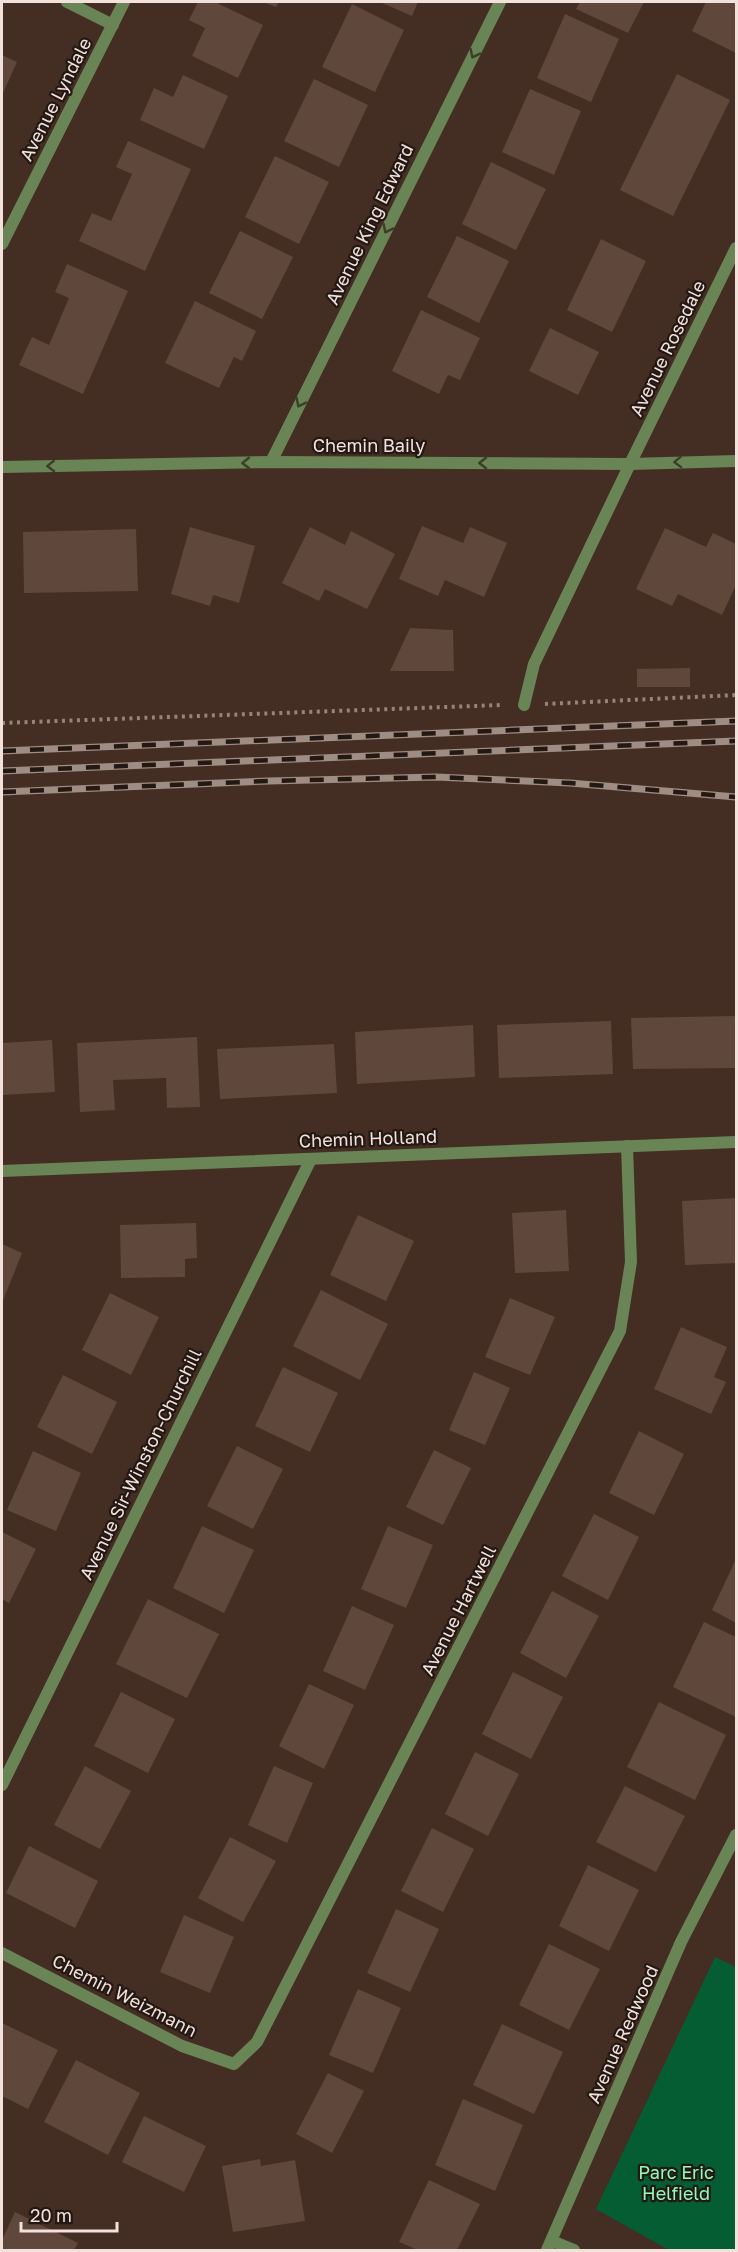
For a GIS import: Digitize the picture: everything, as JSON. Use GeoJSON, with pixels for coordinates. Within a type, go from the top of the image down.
{"type":"FeatureCollection","features":[{"type":"Feature","properties":{"kind":"street"},"geometry":{"type":"LineString","coordinates":[[67,2],[113,25]]}},
{"type":"Feature","properties":{"kind":"street","name":"Avenue Lyndale"},"geometry":{"type":"LineString","coordinates":[[2,244],[124,2]]}},
{"type":"Feature","properties":{"kind":"street","name":"Avenue King Edward"},"geometry":{"type":"LineString","coordinates":[[271,462],[500,2]]}},
{"type":"Feature","properties":{"kind":"street","name":"Avenue Rosedale"},"geometry":{"type":"LineString","coordinates":[[524,705],[534,664],[736,248]]}},
{"type":"Feature","properties":{"kind":"street","name":"Chemin Baily"},"geometry":{"type":"LineString","coordinates":[[2,467],[271,462],[630,464],[736,460]]}},
{"type":"Feature","properties":{"kind":"street","name":"Chemin Holland"},"geometry":{"type":"LineString","coordinates":[[2,1171],[736,1142]]}},
{"type":"Feature","properties":{"kind":"street","name":"Avenue Hartwell"},"geometry":{"type":"LineString","coordinates":[[234,2064],[257,2042],[620,1331],[631,1262],[627,1146]]}},
{"type":"Feature","properties":{"kind":"street","name":"Avenue Sir-Winston-Churchill"},"geometry":{"type":"LineString","coordinates":[[2,1785],[311,1159]]}},
{"type":"Feature","properties":{"kind":"street","name":"Avenue Redwood"},"geometry":{"type":"LineString","coordinates":[[549,2246],[681,1942],[736,1835]]}},
{"type":"Feature","properties":{"kind":"street","name":"Chemin Weizmann"},"geometry":{"type":"LineString","coordinates":[[2,1953],[182,2046],[234,2064]]}},
{"type":"Feature","properties":{"kind":"street"},"geometry":{"type":"LineString","coordinates":[[549,2246],[574,2250]]}},
{"type":"Feature","properties":{"kind":"path"},"geometry":{"type":"LineString","coordinates":[[2,723],[736,696]]}},
{"type":"Feature","properties":{"kind":"green space","name":"Parc Eric Helfield"},"geometry":{"type":"Polygon","coordinates":[[[715,1957],[736,1967],[736,2250],[669,2250],[596,2209],[715,1957]]]}},
{"type":"Feature","properties":{"kind":"building"},"geometry":{"type":"Polygon","coordinates":[[[198,2],[215,2],[263,25],[238,78],[192,56],[205,28],[189,20],[198,2]]]}},
{"type":"Feature","properties":{"kind":"building"},"geometry":{"type":"Polygon","coordinates":[[[263,2],[279,2],[276,7],[263,2]]]}},
{"type":"Feature","properties":{"kind":"building"},"geometry":{"type":"Polygon","coordinates":[[[380,2],[418,2],[412,16],[380,2]]]}},
{"type":"Feature","properties":{"kind":"building"},"geometry":{"type":"Polygon","coordinates":[[[580,2],[644,2],[628,33],[576,9],[580,2]]]}},
{"type":"Feature","properties":{"kind":"building"},"geometry":{"type":"Polygon","coordinates":[[[706,2],[736,2],[736,53],[692,31],[706,2]]]}},
{"type":"Feature","properties":{"kind":"building"},"geometry":{"type":"Polygon","coordinates":[[[352,4],[404,30],[375,92],[322,67],[352,4]]]}},
{"type":"Feature","properties":{"kind":"building"},"geometry":{"type":"Polygon","coordinates":[[[565,14],[619,39],[591,102],[537,78],[565,14]]]}},
{"type":"Feature","properties":{"kind":"building"},"geometry":{"type":"Polygon","coordinates":[[[2,55],[17,62],[2,95],[2,55]]]}},
{"type":"Feature","properties":{"kind":"building"},"geometry":{"type":"Polygon","coordinates":[[[677,74],[730,100],[673,216],[620,190],[677,74]]]}},
{"type":"Feature","properties":{"kind":"building"},"geometry":{"type":"Polygon","coordinates":[[[183,75],[228,96],[204,149],[140,120],[154,88],[173,97],[183,75]]]}},
{"type":"Feature","properties":{"kind":"building"},"geometry":{"type":"Polygon","coordinates":[[[314,79],[368,105],[339,167],[284,141],[314,79]]]}},
{"type":"Feature","properties":{"kind":"building"},"geometry":{"type":"Polygon","coordinates":[[[530,89],[581,111],[554,175],[502,152],[530,89]]]}},
{"type":"Feature","properties":{"kind":"building"},"geometry":{"type":"Polygon","coordinates":[[[128,141],[191,169],[145,271],[79,241],[92,213],[111,221],[132,174],[116,167],[128,141]]]}},
{"type":"Feature","properties":{"kind":"building"},"geometry":{"type":"Polygon","coordinates":[[[275,156],[329,182],[299,244],[245,217],[275,156]]]}},
{"type":"Feature","properties":{"kind":"building"},"geometry":{"type":"Polygon","coordinates":[[[491,162],[546,189],[516,250],[462,224],[491,162]]]}},
{"type":"Feature","properties":{"kind":"building"},"geometry":{"type":"Polygon","coordinates":[[[240,231],[293,257],[262,319],[209,293],[240,231]]]}},
{"type":"Feature","properties":{"kind":"building"},"geometry":{"type":"Polygon","coordinates":[[[457,236],[509,261],[479,323],[427,297],[457,236]]]}},
{"type":"Feature","properties":{"kind":"building"},"geometry":{"type":"Polygon","coordinates":[[[601,239],[646,261],[612,332],[567,310],[601,239]]]}},
{"type":"Feature","properties":{"kind":"building"},"geometry":{"type":"Polygon","coordinates":[[[67,264],[128,291],[83,394],[19,365],[32,337],[49,345],[69,298],[55,292],[67,264]]]}},
{"type":"Feature","properties":{"kind":"building"},"geometry":{"type":"Polygon","coordinates":[[[195,301],[256,331],[242,361],[234,357],[219,388],[165,363],[195,301]]]}},
{"type":"Feature","properties":{"kind":"building"},"geometry":{"type":"Polygon","coordinates":[[[421,310],[480,338],[460,380],[448,375],[439,394],[392,371],[421,310]]]}},
{"type":"Feature","properties":{"kind":"building"},"geometry":{"type":"Polygon","coordinates":[[[550,328],[599,352],[578,395],[529,371],[550,328]]]}},
{"type":"Feature","properties":{"kind":"building"},"geometry":{"type":"Polygon","coordinates":[[[422,526],[463,543],[470,527],[507,543],[484,597],[445,580],[438,596],[399,579],[422,526]]]}},
{"type":"Feature","properties":{"kind":"building"},"geometry":{"type":"Polygon","coordinates":[[[190,527],[255,546],[239,603],[213,595],[210,606],[171,594],[190,527]]]}},
{"type":"Feature","properties":{"kind":"building"},"geometry":{"type":"Polygon","coordinates":[[[310,527],[345,545],[351,531],[395,554],[367,609],[325,589],[319,601],[282,583],[310,527]]]}},
{"type":"Feature","properties":{"kind":"building"},"geometry":{"type":"Polygon","coordinates":[[[665,528],[706,547],[713,533],[736,544],[736,585],[722,615],[678,594],[672,606],[636,589],[665,528]]]}},
{"type":"Feature","properties":{"kind":"building"},"geometry":{"type":"Polygon","coordinates":[[[136,529],[138,591],[24,593],[23,532],[136,529]]]}},
{"type":"Feature","properties":{"kind":"building"},"geometry":{"type":"Polygon","coordinates":[[[410,628],[453,630],[454,671],[390,671],[410,628]]]}},
{"type":"Feature","properties":{"kind":"building"},"geometry":{"type":"Polygon","coordinates":[[[690,668],[690,687],[637,687],[637,669],[690,668]]]}},
{"type":"Feature","properties":{"kind":"building"},"geometry":{"type":"Polygon","coordinates":[[[736,1016],[736,1068],[633,1069],[631,1018],[736,1016]]]}},
{"type":"Feature","properties":{"kind":"building"},"geometry":{"type":"Polygon","coordinates":[[[611,1021],[613,1074],[499,1078],[497,1025],[611,1021]]]}},
{"type":"Feature","properties":{"kind":"building"},"geometry":{"type":"Polygon","coordinates":[[[473,1025],[475,1077],[357,1084],[355,1032],[473,1025]]]}},
{"type":"Feature","properties":{"kind":"building"},"geometry":{"type":"Polygon","coordinates":[[[197,1037],[200,1107],[167,1108],[166,1078],[113,1080],[115,1110],[80,1112],[77,1043],[197,1037]]]}},
{"type":"Feature","properties":{"kind":"building"},"geometry":{"type":"Polygon","coordinates":[[[52,1040],[55,1092],[2,1095],[2,1043],[52,1040]]]}},
{"type":"Feature","properties":{"kind":"building"},"geometry":{"type":"Polygon","coordinates":[[[334,1044],[337,1093],[220,1099],[217,1049],[334,1044]]]}},
{"type":"Feature","properties":{"kind":"building"},"geometry":{"type":"Polygon","coordinates":[[[736,1198],[736,1263],[685,1265],[682,1201],[736,1198]]]}},
{"type":"Feature","properties":{"kind":"building"},"geometry":{"type":"Polygon","coordinates":[[[566,1210],[569,1271],[515,1273],[512,1213],[566,1210]]]}},
{"type":"Feature","properties":{"kind":"building"},"geometry":{"type":"Polygon","coordinates":[[[358,1215],[414,1241],[386,1301],[330,1275],[358,1215]]]}},
{"type":"Feature","properties":{"kind":"building"},"geometry":{"type":"Polygon","coordinates":[[[196,1223],[197,1258],[185,1259],[185,1277],[121,1278],[120,1225],[196,1223]]]}},
{"type":"Feature","properties":{"kind":"building"},"geometry":{"type":"Polygon","coordinates":[[[2,1244],[22,1253],[2,1303],[2,1244]]]}},
{"type":"Feature","properties":{"kind":"building"},"geometry":{"type":"Polygon","coordinates":[[[321,1290],[388,1324],[360,1380],[293,1346],[321,1290]]]}},
{"type":"Feature","properties":{"kind":"building"},"geometry":{"type":"Polygon","coordinates":[[[110,1293],[159,1317],[131,1375],[82,1350],[110,1293]]]}},
{"type":"Feature","properties":{"kind":"building"},"geometry":{"type":"Polygon","coordinates":[[[510,1298],[555,1317],[530,1375],[485,1357],[510,1298]]]}},
{"type":"Feature","properties":{"kind":"building"},"geometry":{"type":"Polygon","coordinates":[[[681,1327],[727,1347],[714,1377],[726,1382],[711,1414],[654,1389],[681,1327]]]}},
{"type":"Feature","properties":{"kind":"building"},"geometry":{"type":"Polygon","coordinates":[[[283,1367],[338,1393],[310,1452],[255,1426],[283,1367]]]}},
{"type":"Feature","properties":{"kind":"building"},"geometry":{"type":"Polygon","coordinates":[[[474,1372],[510,1388],[485,1445],[449,1430],[474,1372]]]}},
{"type":"Feature","properties":{"kind":"building"},"geometry":{"type":"Polygon","coordinates":[[[63,1375],[117,1402],[92,1454],[37,1427],[63,1375]]]}},
{"type":"Feature","properties":{"kind":"building"},"geometry":{"type":"Polygon","coordinates":[[[639,1431],[684,1454],[654,1515],[609,1493],[639,1431]]]}},
{"type":"Feature","properties":{"kind":"building"},"geometry":{"type":"Polygon","coordinates":[[[237,1446],[283,1469],[253,1529],[207,1506],[237,1446]]]}},
{"type":"Feature","properties":{"kind":"building"},"geometry":{"type":"Polygon","coordinates":[[[434,1450],[471,1468],[443,1525],[406,1507],[434,1450]]]}},
{"type":"Feature","properties":{"kind":"building"},"geometry":{"type":"Polygon","coordinates":[[[33,1451],[81,1473],[56,1531],[7,1510],[33,1451]]]}},
{"type":"Feature","properties":{"kind":"building"},"geometry":{"type":"Polygon","coordinates":[[[594,1514],[639,1537],[608,1600],[562,1576],[594,1514]]]}},
{"type":"Feature","properties":{"kind":"building"},"geometry":{"type":"Polygon","coordinates":[[[202,1526],[254,1550],[224,1613],[173,1588],[202,1526]]]}},
{"type":"Feature","properties":{"kind":"building"},"geometry":{"type":"Polygon","coordinates":[[[388,1526],[433,1545],[406,1608],[361,1589],[388,1526]]]}},
{"type":"Feature","properties":{"kind":"building"},"geometry":{"type":"Polygon","coordinates":[[[2,1532],[36,1549],[9,1603],[2,1599],[2,1532]]]}},
{"type":"Feature","properties":{"kind":"building"},"geometry":{"type":"Polygon","coordinates":[[[736,1559],[736,1623],[712,1610],[736,1559]]]}},
{"type":"Feature","properties":{"kind":"building"},"geometry":{"type":"Polygon","coordinates":[[[552,1591],[599,1616],[566,1678],[520,1653],[552,1591]]]}},
{"type":"Feature","properties":{"kind":"building"},"geometry":{"type":"Polygon","coordinates":[[[148,1599],[219,1634],[187,1698],[116,1664],[148,1599]]]}},
{"type":"Feature","properties":{"kind":"building"},"geometry":{"type":"Polygon","coordinates":[[[352,1606],[394,1625],[365,1690],[323,1671],[352,1606]]]}},
{"type":"Feature","properties":{"kind":"building"},"geometry":{"type":"Polygon","coordinates":[[[704,1622],[736,1637],[736,1717],[673,1687],[704,1622]]]}},
{"type":"Feature","properties":{"kind":"building"},"geometry":{"type":"Polygon","coordinates":[[[513,1672],[563,1697],[531,1759],[482,1734],[513,1672]]]}},
{"type":"Feature","properties":{"kind":"building"},"geometry":{"type":"Polygon","coordinates":[[[309,1684],[354,1705],[324,1769],[279,1746],[309,1684]]]}},
{"type":"Feature","properties":{"kind":"building"},"geometry":{"type":"Polygon","coordinates":[[[121,1692],[175,1719],[148,1773],[94,1746],[121,1692]]]}},
{"type":"Feature","properties":{"kind":"building"},"geometry":{"type":"Polygon","coordinates":[[[659,1702],[726,1735],[695,1800],[627,1767],[659,1702]]]}},
{"type":"Feature","properties":{"kind":"building"},"geometry":{"type":"Polygon","coordinates":[[[475,1752],[519,1774],[488,1836],[445,1814],[475,1752]]]}},
{"type":"Feature","properties":{"kind":"building"},"geometry":{"type":"Polygon","coordinates":[[[85,1766],[131,1791],[100,1849],[54,1825],[85,1766]]]}},
{"type":"Feature","properties":{"kind":"building"},"geometry":{"type":"Polygon","coordinates":[[[274,1766],[313,1783],[287,1843],[248,1825],[274,1766]]]}},
{"type":"Feature","properties":{"kind":"building"},"geometry":{"type":"Polygon","coordinates":[[[625,1786],[685,1816],[656,1872],[596,1842],[625,1786]]]}},
{"type":"Feature","properties":{"kind":"building"},"geometry":{"type":"Polygon","coordinates":[[[432,1828],[474,1849],[443,1912],[401,1891],[432,1828]]]}},
{"type":"Feature","properties":{"kind":"building"},"geometry":{"type":"Polygon","coordinates":[[[230,1837],[276,1861],[243,1922],[198,1898],[230,1837]]]}},
{"type":"Feature","properties":{"kind":"building"},"geometry":{"type":"Polygon","coordinates":[[[29,1846],[98,1881],[75,1928],[6,1893],[29,1846]]]}},
{"type":"Feature","properties":{"kind":"building"},"geometry":{"type":"Polygon","coordinates":[[[588,1865],[639,1890],[609,1951],[559,1926],[588,1865]]]}},
{"type":"Feature","properties":{"kind":"building"},"geometry":{"type":"Polygon","coordinates":[[[396,1909],[439,1929],[410,1992],[367,1973],[396,1909]]]}},
{"type":"Feature","properties":{"kind":"building"},"geometry":{"type":"Polygon","coordinates":[[[184,1915],[234,1937],[210,1993],[160,1972],[184,1915]]]}},
{"type":"Feature","properties":{"kind":"building"},"geometry":{"type":"Polygon","coordinates":[[[549,1944],[600,1969],[569,2030],[519,2005],[549,1944]]]}},
{"type":"Feature","properties":{"kind":"building"},"geometry":{"type":"Polygon","coordinates":[[[358,1989],[401,2008],[373,2073],[329,2055],[358,1989]]]}},
{"type":"Feature","properties":{"kind":"building"},"geometry":{"type":"Polygon","coordinates":[[[2,2023],[58,2050],[28,2109],[2,2096],[2,2023]]]}},
{"type":"Feature","properties":{"kind":"building"},"geometry":{"type":"Polygon","coordinates":[[[502,2024],[563,2052],[534,2114],[473,2085],[502,2024]]]}},
{"type":"Feature","properties":{"kind":"building"},"geometry":{"type":"Polygon","coordinates":[[[76,2060],[140,2093],[108,2155],[44,2122],[76,2060]]]}},
{"type":"Feature","properties":{"kind":"building"},"geometry":{"type":"Polygon","coordinates":[[[328,2073],[364,2091],[332,2153],[296,2134],[328,2073]]]}},
{"type":"Feature","properties":{"kind":"building"},"geometry":{"type":"Polygon","coordinates":[[[463,2099],[523,2125],[495,2191],[435,2165],[463,2099]]]}},
{"type":"Feature","properties":{"kind":"building"},"geometry":{"type":"Polygon","coordinates":[[[144,2116],[206,2146],[184,2192],[122,2162],[144,2116]]]}},
{"type":"Feature","properties":{"kind":"building"},"geometry":{"type":"Polygon","coordinates":[[[260,2159],[261,2166],[295,2160],[305,2221],[233,2232],[222,2166],[260,2159]]]}},
{"type":"Feature","properties":{"kind":"building"},"geometry":{"type":"Polygon","coordinates":[[[429,2180],[480,2204],[457,2250],[418,2250],[399,2242],[429,2180]]]}},
{"type":"Feature","properties":{"kind":"building"},"geometry":{"type":"Polygon","coordinates":[[[15,2212],[78,2243],[74,2250],[2,2250],[2,2240],[15,2212]]]}},
{"type":"Feature","properties":{"kind":"railway"},"geometry":{"type":"LineString","coordinates":[[2,751],[736,721]]}},
{"type":"Feature","properties":{"kind":"railway"},"geometry":{"type":"LineString","coordinates":[[2,771],[736,741]]}},
{"type":"Feature","properties":{"kind":"railway"},"geometry":{"type":"LineString","coordinates":[[2,792],[436,777],[570,783],[736,797]]}}]}
